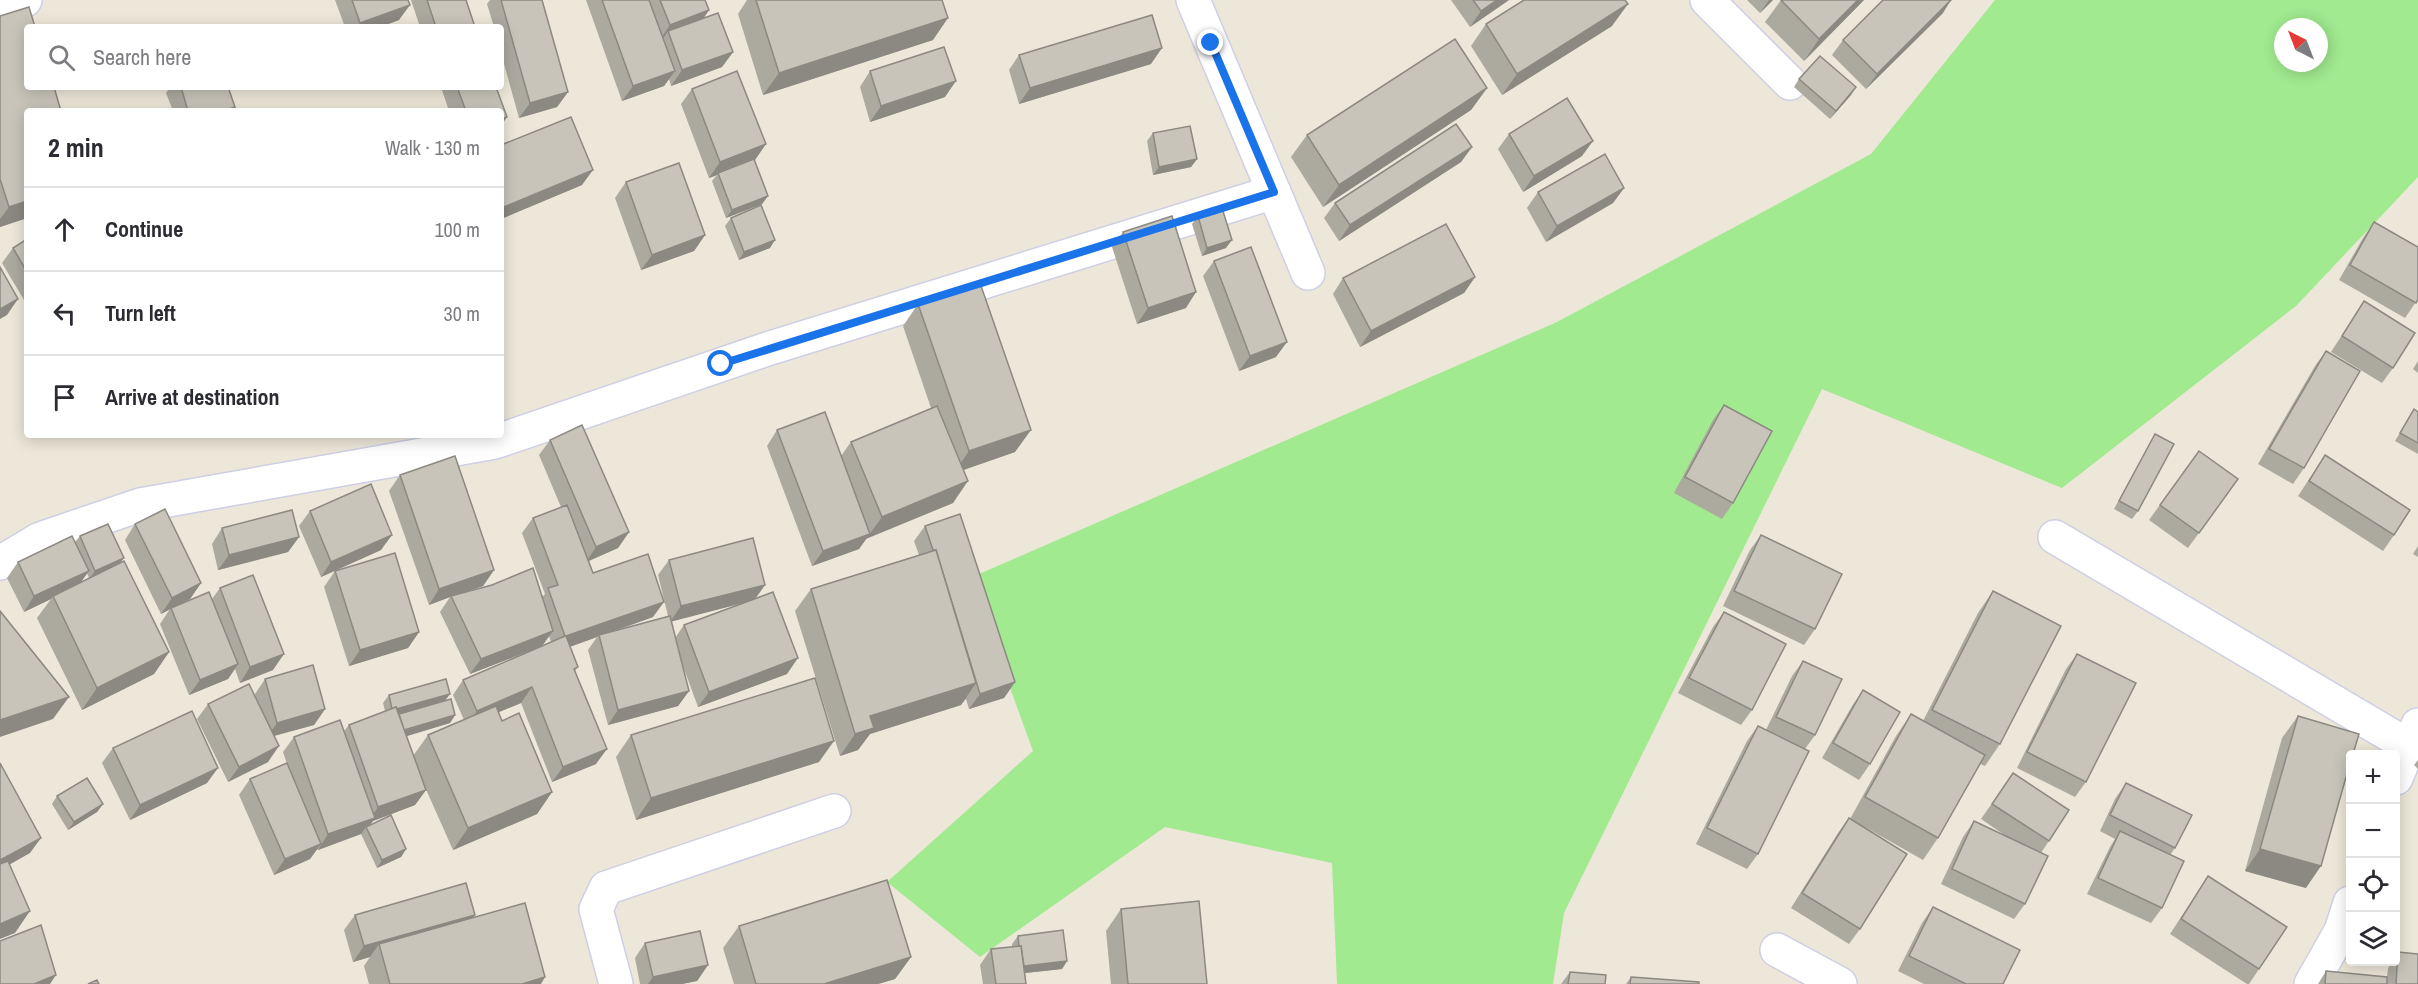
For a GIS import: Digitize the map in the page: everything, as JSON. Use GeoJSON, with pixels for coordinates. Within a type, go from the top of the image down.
{"type":"FeatureCollection","features":[{"type":"Feature","properties":{"kind":"street"},"geometry":{"type":"LineString","coordinates":[[0,7],[25,0]]}},
{"type":"Feature","properties":{"kind":"street"},"geometry":{"type":"LineString","coordinates":[[1193,0],[1308,273]]}},
{"type":"Feature","properties":{"kind":"street"},"geometry":{"type":"LineString","coordinates":[[1707,0],[1790,83]]}},
{"type":"Feature","properties":{"kind":"street"},"geometry":{"type":"LineString","coordinates":[[0,563],[40,539],[140,505],[495,442],[766,349],[1274,192]]}},
{"type":"Feature","properties":{"kind":"street"},"geometry":{"type":"LineString","coordinates":[[2055,537],[2413,735],[2400,768]]}},
{"type":"Feature","properties":{"kind":"street"},"geometry":{"type":"LineString","coordinates":[[616,984],[596,909],[606,888],[834,811]]}},
{"type":"Feature","properties":{"kind":"street"},"geometry":{"type":"LineString","coordinates":[[2312,984],[2341,931],[2347,912]]}},
{"type":"Feature","properties":{"kind":"street"},"geometry":{"type":"LineString","coordinates":[[1777,950],[1840,984]]}},
{"type":"Feature","properties":{"kind":"green space"},"geometry":{"type":"Polygon","coordinates":[[[1995,0],[2418,0],[2418,177],[2296,306],[2062,488],[1822,389],[1564,913],[1553,984],[1337,984],[1332,863],[1165,827],[980,957],[887,882],[1033,751],[970,578],[1557,322],[1871,154],[1995,0]]]}},
{"type":"Feature","properties":{"kind":"building"},"geometry":{"type":"Polygon","coordinates":[[[352,0],[408,0],[410,5],[360,23],[352,0]]]}},
{"type":"Feature","properties":{"kind":"building"},"geometry":{"type":"Polygon","coordinates":[[[427,0],[466,0],[474,24],[435,24],[427,0]]]}},
{"type":"Feature","properties":{"kind":"building"},"geometry":{"type":"Polygon","coordinates":[[[501,0],[542,0],[568,92],[530,103],[501,0]]]}},
{"type":"Feature","properties":{"kind":"building"},"geometry":{"type":"Polygon","coordinates":[[[602,0],[649,0],[675,71],[633,86],[602,0]]]}},
{"type":"Feature","properties":{"kind":"building"},"geometry":{"type":"Polygon","coordinates":[[[660,0],[705,0],[709,10],[670,25],[660,0]]]}},
{"type":"Feature","properties":{"kind":"building"},"geometry":{"type":"Polygon","coordinates":[[[756,0],[942,0],[948,18],[779,73],[756,0]]]}},
{"type":"Feature","properties":{"kind":"building"},"geometry":{"type":"Polygon","coordinates":[[[1473,0],[1497,0],[1481,11],[1473,0]]]}},
{"type":"Feature","properties":{"kind":"building"},"geometry":{"type":"Polygon","coordinates":[[[1524,0],[1625,0],[1628,4],[1517,74],[1486,24],[1524,0]]]}},
{"type":"Feature","properties":{"kind":"building"},"geometry":{"type":"Polygon","coordinates":[[[1781,0],[1858,0],[1819,39],[1781,0]]]}},
{"type":"Feature","properties":{"kind":"building"},"geometry":{"type":"Polygon","coordinates":[[[1883,0],[1951,0],[1877,74],[1843,40],[1883,0]]]}},
{"type":"Feature","properties":{"kind":"building"},"geometry":{"type":"Polygon","coordinates":[[[29,7],[34,24],[24,24],[24,90],[55,90],[60,108],[24,108],[24,202],[9,207],[0,179],[0,16],[29,7]]]}},
{"type":"Feature","properties":{"kind":"building"},"geometry":{"type":"Polygon","coordinates":[[[718,13],[733,52],[682,70],[668,31],[718,13]]]}},
{"type":"Feature","properties":{"kind":"building"},"geometry":{"type":"Polygon","coordinates":[[[1152,15],[1162,48],[1030,88],[1019,55],[1152,15]]]}},
{"type":"Feature","properties":{"kind":"building"},"geometry":{"type":"Polygon","coordinates":[[[1455,39],[1487,88],[1339,185],[1307,135],[1455,39]]]}},
{"type":"Feature","properties":{"kind":"building"},"geometry":{"type":"Polygon","coordinates":[[[944,47],[956,81],[881,106],[870,71],[944,47]]]}},
{"type":"Feature","properties":{"kind":"building"},"geometry":{"type":"Polygon","coordinates":[[[1820,56],[1856,87],[1836,111],[1799,79],[1820,56]]]}},
{"type":"Feature","properties":{"kind":"building"},"geometry":{"type":"Polygon","coordinates":[[[737,71],[766,144],[720,162],[692,89],[737,71]]]}},
{"type":"Feature","properties":{"kind":"building"},"geometry":{"type":"Polygon","coordinates":[[[182,90],[229,90],[235,107],[232,108],[187,108],[182,90]]]}},
{"type":"Feature","properties":{"kind":"building"},"geometry":{"type":"Polygon","coordinates":[[[458,90],[497,90],[504,108],[465,108],[458,90]]]}},
{"type":"Feature","properties":{"kind":"building"},"geometry":{"type":"Polygon","coordinates":[[[1567,98],[1593,141],[1534,176],[1509,134],[1567,98]]]}},
{"type":"Feature","properties":{"kind":"building"},"geometry":{"type":"Polygon","coordinates":[[[571,117],[593,170],[504,207],[504,144],[571,117]]]}},
{"type":"Feature","properties":{"kind":"building"},"geometry":{"type":"Polygon","coordinates":[[[1456,124],[1472,147],[1350,225],[1335,203],[1456,124]]]}},
{"type":"Feature","properties":{"kind":"building"},"geometry":{"type":"Polygon","coordinates":[[[1190,126],[1197,159],[1159,167],[1153,133],[1190,126]]]}},
{"type":"Feature","properties":{"kind":"building"},"geometry":{"type":"Polygon","coordinates":[[[1605,154],[1624,188],[1557,226],[1538,192],[1605,154]]]}},
{"type":"Feature","properties":{"kind":"building"},"geometry":{"type":"Polygon","coordinates":[[[754,159],[768,196],[732,210],[718,173],[754,159]]]}},
{"type":"Feature","properties":{"kind":"building"},"geometry":{"type":"Polygon","coordinates":[[[679,163],[705,235],[652,255],[626,182],[679,163]]]}},
{"type":"Feature","properties":{"kind":"building"},"geometry":{"type":"Polygon","coordinates":[[[761,205],[775,240],[744,252],[731,218],[761,205]]]}},
{"type":"Feature","properties":{"kind":"building"},"geometry":{"type":"Polygon","coordinates":[[[1222,208],[1232,240],[1207,248],[1198,216],[1222,208]]]}},
{"type":"Feature","properties":{"kind":"building"},"geometry":{"type":"Polygon","coordinates":[[[1172,216],[1196,292],[1148,308],[1123,232],[1172,216]]]}},
{"type":"Feature","properties":{"kind":"building"},"geometry":{"type":"Polygon","coordinates":[[[2374,222],[2418,247],[2418,299],[2416,303],[2350,265],[2374,222]]]}},
{"type":"Feature","properties":{"kind":"building"},"geometry":{"type":"Polygon","coordinates":[[[1446,224],[1475,277],[1371,331],[1343,278],[1446,224]]]}},
{"type":"Feature","properties":{"kind":"building"},"geometry":{"type":"Polygon","coordinates":[[[24,241],[24,267],[13,248],[24,241]]]}},
{"type":"Feature","properties":{"kind":"building"},"geometry":{"type":"Polygon","coordinates":[[[1251,247],[1287,342],[1250,356],[1214,261],[1251,247]]]}},
{"type":"Feature","properties":{"kind":"building"},"geometry":{"type":"Polygon","coordinates":[[[0,267],[18,299],[0,309],[0,267]]]}},
{"type":"Feature","properties":{"kind":"building"},"geometry":{"type":"Polygon","coordinates":[[[980,283],[1031,430],[969,451],[918,304],[980,283]]]}},
{"type":"Feature","properties":{"kind":"building"},"geometry":{"type":"Polygon","coordinates":[[[2364,301],[2415,333],[2393,368],[2342,336],[2364,301]]]}},
{"type":"Feature","properties":{"kind":"building"},"geometry":{"type":"Polygon","coordinates":[[[2326,351],[2360,371],[2304,468],[2269,449],[2326,351]]]}},
{"type":"Feature","properties":{"kind":"building"},"geometry":{"type":"Polygon","coordinates":[[[1724,405],[1772,431],[1733,503],[1685,477],[1724,405]]]}},
{"type":"Feature","properties":{"kind":"building"},"geometry":{"type":"Polygon","coordinates":[[[937,406],[968,481],[882,517],[851,442],[937,406]]]}},
{"type":"Feature","properties":{"kind":"building"},"geometry":{"type":"Polygon","coordinates":[[[2414,409],[2418,412],[2418,443],[2400,433],[2414,409]]]}},
{"type":"Feature","properties":{"kind":"building"},"geometry":{"type":"Polygon","coordinates":[[[825,412],[870,534],[823,551],[777,430],[825,412]]]}},
{"type":"Feature","properties":{"kind":"building"},"geometry":{"type":"Polygon","coordinates":[[[582,425],[629,532],[596,547],[550,440],[582,425]]]}},
{"type":"Feature","properties":{"kind":"building"},"geometry":{"type":"Polygon","coordinates":[[[2155,434],[2174,444],[2138,511],[2119,501],[2155,434]]]}},
{"type":"Feature","properties":{"kind":"building"},"geometry":{"type":"Polygon","coordinates":[[[2199,451],[2238,479],[2199,533],[2160,505],[2199,451]]]}},
{"type":"Feature","properties":{"kind":"building"},"geometry":{"type":"Polygon","coordinates":[[[2325,455],[2410,510],[2394,535],[2309,481],[2325,455]]]}},
{"type":"Feature","properties":{"kind":"building"},"geometry":{"type":"Polygon","coordinates":[[[455,456],[494,570],[439,589],[400,475],[455,456]]]}},
{"type":"Feature","properties":{"kind":"building"},"geometry":{"type":"Polygon","coordinates":[[[371,484],[392,535],[331,562],[310,511],[371,484]]]}},
{"type":"Feature","properties":{"kind":"building"},"geometry":{"type":"Polygon","coordinates":[[[567,505],[593,573],[648,554],[664,602],[566,636],[578,667],[574,669],[607,749],[563,767],[532,687],[477,711],[463,680],[565,636],[548,588],[558,585],[533,518],[567,505]]]}},
{"type":"Feature","properties":{"kind":"building"},"geometry":{"type":"Polygon","coordinates":[[[165,509],[201,583],[172,598],[135,524],[165,509]]]}},
{"type":"Feature","properties":{"kind":"building"},"geometry":{"type":"Polygon","coordinates":[[[292,510],[299,537],[229,555],[222,528],[292,510]]]}},
{"type":"Feature","properties":{"kind":"building"},"geometry":{"type":"Polygon","coordinates":[[[960,514],[1015,682],[980,694],[936,550],[933,550],[925,526],[960,514]]]}},
{"type":"Feature","properties":{"kind":"building"},"geometry":{"type":"Polygon","coordinates":[[[108,524],[124,558],[95,571],[80,536],[108,524]]]}},
{"type":"Feature","properties":{"kind":"building"},"geometry":{"type":"Polygon","coordinates":[[[1761,535],[1842,574],[1815,629],[1734,591],[1761,535]]]}},
{"type":"Feature","properties":{"kind":"building"},"geometry":{"type":"Polygon","coordinates":[[[72,536],[89,571],[34,596],[18,562],[72,536]]]}},
{"type":"Feature","properties":{"kind":"building"},"geometry":{"type":"Polygon","coordinates":[[[753,538],[765,585],[681,606],[669,560],[753,538]]]}},
{"type":"Feature","properties":{"kind":"building"},"geometry":{"type":"Polygon","coordinates":[[[936,550],[976,683],[870,716],[874,728],[855,734],[811,589],[936,550]]]}},
{"type":"Feature","properties":{"kind":"building"},"geometry":{"type":"Polygon","coordinates":[[[395,553],[419,632],[360,650],[335,571],[395,553]]]}},
{"type":"Feature","properties":{"kind":"building"},"geometry":{"type":"Polygon","coordinates":[[[124,561],[169,652],[97,688],[53,596],[124,561]]]}},
{"type":"Feature","properties":{"kind":"building"},"geometry":{"type":"Polygon","coordinates":[[[533,568],[553,631],[481,659],[451,596],[492,585],[533,568]]]}},
{"type":"Feature","properties":{"kind":"building"},"geometry":{"type":"Polygon","coordinates":[[[253,575],[284,654],[250,667],[220,588],[253,575]]]}},
{"type":"Feature","properties":{"kind":"building"},"geometry":{"type":"Polygon","coordinates":[[[1993,591],[2061,626],[2000,744],[1932,710],[1993,591]]]}},
{"type":"Feature","properties":{"kind":"building"},"geometry":{"type":"Polygon","coordinates":[[[209,592],[238,664],[200,680],[171,608],[209,592]]]}},
{"type":"Feature","properties":{"kind":"building"},"geometry":{"type":"Polygon","coordinates":[[[773,592],[798,658],[709,692],[684,625],[773,592]]]}},
{"type":"Feature","properties":{"kind":"building"},"geometry":{"type":"Polygon","coordinates":[[[0,611],[69,697],[0,720],[0,611]]]}},
{"type":"Feature","properties":{"kind":"building"},"geometry":{"type":"Polygon","coordinates":[[[1724,612],[1786,644],[1752,710],[1689,678],[1724,612]]]}},
{"type":"Feature","properties":{"kind":"building"},"geometry":{"type":"Polygon","coordinates":[[[670,616],[689,691],[618,710],[599,635],[670,616]]]}},
{"type":"Feature","properties":{"kind":"building"},"geometry":{"type":"Polygon","coordinates":[[[2077,654],[2136,683],[2086,782],[2027,752],[2077,654]]]}},
{"type":"Feature","properties":{"kind":"building"},"geometry":{"type":"Polygon","coordinates":[[[1803,661],[1842,679],[1815,735],[1776,717],[1803,661]]]}},
{"type":"Feature","properties":{"kind":"building"},"geometry":{"type":"Polygon","coordinates":[[[313,665],[325,709],[277,723],[265,679],[313,665]]]}},
{"type":"Feature","properties":{"kind":"building"},"geometry":{"type":"Polygon","coordinates":[[[815,678],[834,741],[651,798],[631,735],[815,678]]]}},
{"type":"Feature","properties":{"kind":"building"},"geometry":{"type":"Polygon","coordinates":[[[446,679],[450,694],[392,709],[389,695],[446,679]]]}},
{"type":"Feature","properties":{"kind":"building"},"geometry":{"type":"Polygon","coordinates":[[[249,684],[279,746],[239,767],[208,704],[249,684]]]}},
{"type":"Feature","properties":{"kind":"building"},"geometry":{"type":"Polygon","coordinates":[[[1863,690],[1900,712],[1870,764],[1833,743],[1863,690]]]}},
{"type":"Feature","properties":{"kind":"building"},"geometry":{"type":"Polygon","coordinates":[[[451,699],[455,715],[404,730],[399,714],[451,699]]]}},
{"type":"Feature","properties":{"kind":"building"},"geometry":{"type":"Polygon","coordinates":[[[496,706],[502,721],[519,713],[552,792],[468,828],[428,735],[496,706]]]}},
{"type":"Feature","properties":{"kind":"building"},"geometry":{"type":"Polygon","coordinates":[[[396,707],[426,790],[378,807],[349,725],[396,707]]]}},
{"type":"Feature","properties":{"kind":"building"},"geometry":{"type":"Polygon","coordinates":[[[192,711],[218,768],[140,805],[113,748],[192,711]]]}},
{"type":"Feature","properties":{"kind":"building"},"geometry":{"type":"Polygon","coordinates":[[[1911,714],[1985,755],[1938,838],[1865,797],[1911,714]]]}},
{"type":"Feature","properties":{"kind":"building"},"geometry":{"type":"Polygon","coordinates":[[[2298,716],[2359,734],[2354,750],[2346,750],[2346,777],[2321,866],[2260,849],[2298,716]]]}},
{"type":"Feature","properties":{"kind":"building"},"geometry":{"type":"Polygon","coordinates":[[[340,720],[375,818],[328,834],[294,737],[340,720]]]}},
{"type":"Feature","properties":{"kind":"building"},"geometry":{"type":"Polygon","coordinates":[[[1758,726],[1809,751],[1758,854],[1707,828],[1758,726]]]}},
{"type":"Feature","properties":{"kind":"building"},"geometry":{"type":"Polygon","coordinates":[[[0,763],[41,838],[0,860],[0,763]]]}},
{"type":"Feature","properties":{"kind":"building"},"geometry":{"type":"Polygon","coordinates":[[[287,763],[321,844],[285,859],[250,779],[287,763]]]}},
{"type":"Feature","properties":{"kind":"building"},"geometry":{"type":"Polygon","coordinates":[[[2013,773],[2069,810],[2049,841],[1992,804],[2013,773]]]}},
{"type":"Feature","properties":{"kind":"building"},"geometry":{"type":"Polygon","coordinates":[[[87,778],[103,804],[74,822],[57,796],[87,778]]]}},
{"type":"Feature","properties":{"kind":"building"},"geometry":{"type":"Polygon","coordinates":[[[2126,783],[2192,815],[2175,848],[2110,815],[2126,783]]]}},
{"type":"Feature","properties":{"kind":"building"},"geometry":{"type":"Polygon","coordinates":[[[391,815],[406,849],[382,860],[366,827],[391,815]]]}},
{"type":"Feature","properties":{"kind":"building"},"geometry":{"type":"Polygon","coordinates":[[[1849,818],[1907,854],[1860,929],[1802,893],[1849,818]]]}},
{"type":"Feature","properties":{"kind":"building"},"geometry":{"type":"Polygon","coordinates":[[[1974,821],[2048,856],[2025,904],[1952,869],[1974,821]]]}},
{"type":"Feature","properties":{"kind":"building"},"geometry":{"type":"Polygon","coordinates":[[[2120,831],[2184,861],[2162,908],[2098,878],[2120,831]]]}},
{"type":"Feature","properties":{"kind":"building"},"geometry":{"type":"Polygon","coordinates":[[[8,861],[30,911],[0,924],[0,864],[8,861]]]}},
{"type":"Feature","properties":{"kind":"building"},"geometry":{"type":"Polygon","coordinates":[[[2208,876],[2287,927],[2259,969],[2181,919],[2208,876]]]}},
{"type":"Feature","properties":{"kind":"building"},"geometry":{"type":"Polygon","coordinates":[[[887,880],[911,957],[824,984],[756,984],[739,926],[887,880]]]}},
{"type":"Feature","properties":{"kind":"building"},"geometry":{"type":"Polygon","coordinates":[[[466,883],[475,915],[364,946],[355,915],[466,883]]]}},
{"type":"Feature","properties":{"kind":"building"},"geometry":{"type":"Polygon","coordinates":[[[1199,901],[1207,984],[1128,984],[1121,909],[1199,901]]]}},
{"type":"Feature","properties":{"kind":"building"},"geometry":{"type":"Polygon","coordinates":[[[525,903],[545,977],[522,984],[390,984],[379,944],[525,903]]]}},
{"type":"Feature","properties":{"kind":"building"},"geometry":{"type":"Polygon","coordinates":[[[1933,907],[2020,950],[2003,984],[1966,984],[1909,956],[1933,907]]]}},
{"type":"Feature","properties":{"kind":"building"},"geometry":{"type":"Polygon","coordinates":[[[41,925],[56,975],[34,984],[0,984],[0,941],[41,925]]]}},
{"type":"Feature","properties":{"kind":"building"},"geometry":{"type":"Polygon","coordinates":[[[1063,930],[1067,961],[1024,966],[1018,936],[1063,930]]]}},
{"type":"Feature","properties":{"kind":"building"},"geometry":{"type":"Polygon","coordinates":[[[700,931],[708,965],[653,977],[645,943],[700,931]]]}},
{"type":"Feature","properties":{"kind":"building"},"geometry":{"type":"Polygon","coordinates":[[[1021,946],[1026,984],[996,984],[991,949],[1021,946]]]}},
{"type":"Feature","properties":{"kind":"building"},"geometry":{"type":"Polygon","coordinates":[[[2400,952],[2418,954],[2418,984],[2396,984],[2400,952]]]}},
{"type":"Feature","properties":{"kind":"building"},"geometry":{"type":"Polygon","coordinates":[[[2326,971],[2387,977],[2387,984],[2325,984],[2326,971]]]}},
{"type":"Feature","properties":{"kind":"building"},"geometry":{"type":"Polygon","coordinates":[[[1570,972],[1606,975],[1605,984],[1568,984],[1570,972]]]}},
{"type":"Feature","properties":{"kind":"building"},"geometry":{"type":"Polygon","coordinates":[[[1631,977],[1699,982],[1699,984],[1630,984],[1631,977]]]}},
{"type":"Feature","properties":{"kind":"route"},"geometry":{"type":"LineString","coordinates":[[721,364],[1274,192],[1211,43]]}}]}
